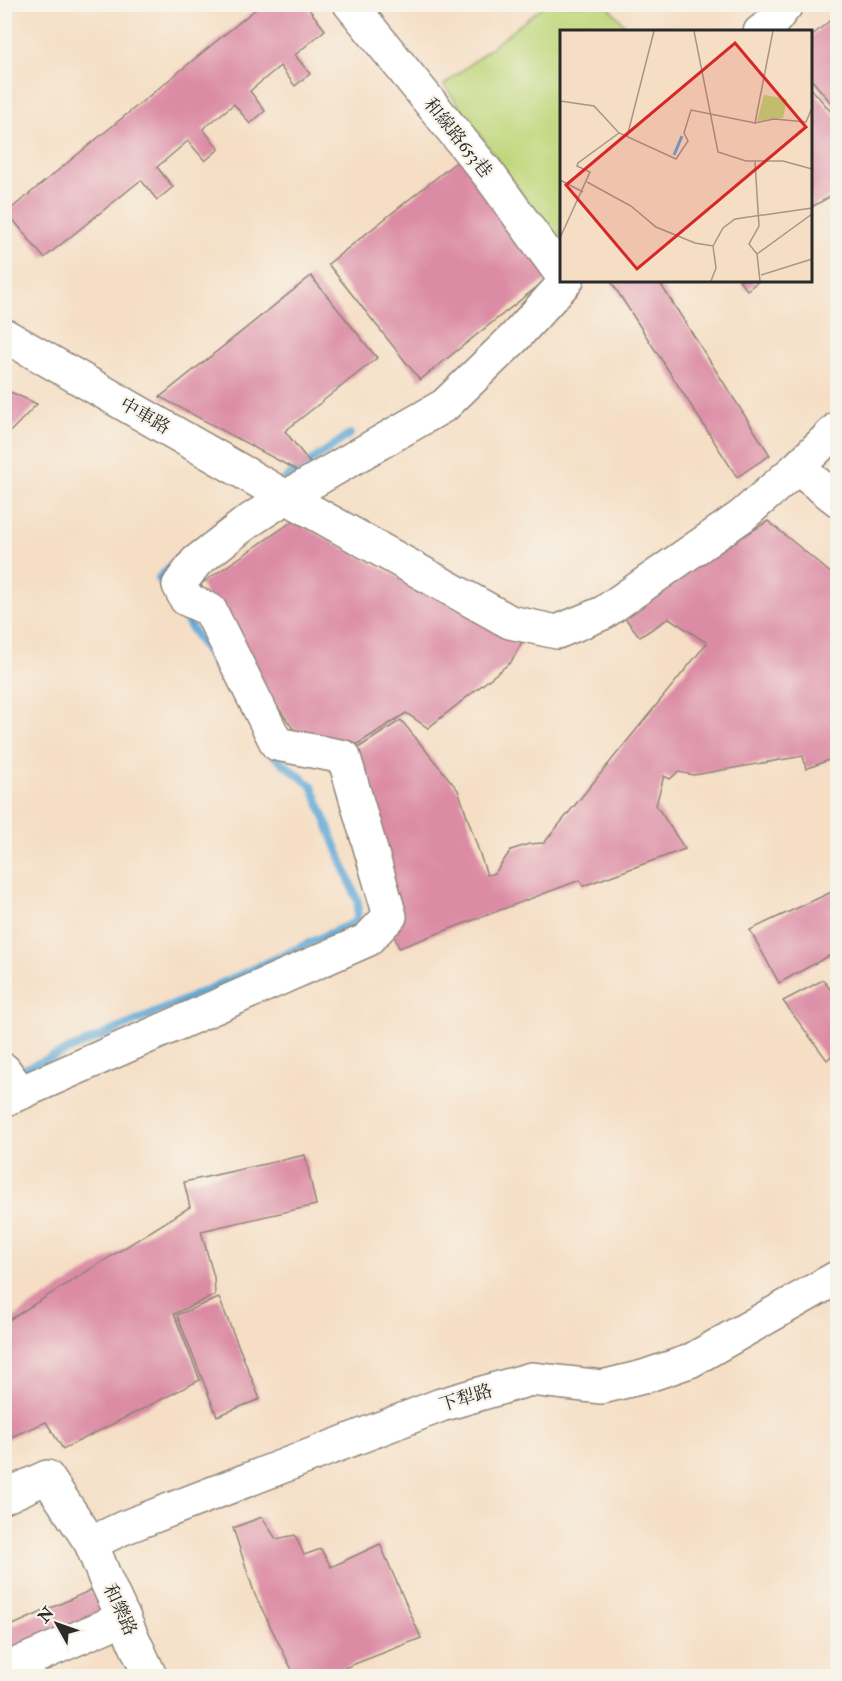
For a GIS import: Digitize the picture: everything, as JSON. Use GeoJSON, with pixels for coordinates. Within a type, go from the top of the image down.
{"type":"FeatureCollection","features":[{"type":"Feature","properties":{"kind":"street","name":"和線路653巷"},"geometry":{"type":"LineString","coordinates":[[350,4],[490,176],[560,274]]}},
{"type":"Feature","properties":{"kind":"street"},"geometry":{"type":"LineString","coordinates":[[763,30],[771,24],[787,4]]}},
{"type":"Feature","properties":{"kind":"street"},"geometry":{"type":"LineString","coordinates":[[10,1088],[367,940],[390,916],[344,757],[277,744],[210,610],[186,599],[179,585],[196,562],[246,523],[286,497],[445,405],[514,337],[565,282]]}},
{"type":"Feature","properties":{"kind":"street","name":"中車路"},"geometry":{"type":"LineString","coordinates":[[4,335],[510,622],[557,632],[603,613],[742,516],[797,468],[837,428]]}},
{"type":"Feature","properties":{"kind":"street"},"geometry":{"type":"LineString","coordinates":[[797,468],[837,500]]}},
{"type":"Feature","properties":{"kind":"street","name":"下犁路"},"geometry":{"type":"LineString","coordinates":[[91,1543],[123,1528],[441,1405],[531,1379],[602,1387],[643,1377],[690,1361],[837,1277]]}},
{"type":"Feature","properties":{"kind":"street","name":"和樂路"},"geometry":{"type":"LineString","coordinates":[[4,1497],[48,1476],[91,1543],[150,1677]]}},
{"type":"Feature","properties":{"kind":"street"},"geometry":{"type":"LineString","coordinates":[[4,1670],[124,1618]]}},
{"type":"Feature","properties":{"kind":"green space"},"geometry":{"type":"Polygon","coordinates":[[[545,5],[607,5],[629,30],[560,30],[560,247],[444,85],[545,5]]]}},
{"type":"Feature","properties":{"kind":"building"},"geometry":{"type":"Polygon","coordinates":[[[262,4],[305,4],[325,30],[295,55],[310,74],[295,86],[280,66],[250,91],[265,111],[250,124],[234,104],[203,129],[219,149],[205,161],[188,141],[157,167],[173,187],[157,200],[141,180],[44,258],[7,212],[262,4]]]}},
{"type":"Feature","properties":{"kind":"building"},"geometry":{"type":"Polygon","coordinates":[[[838,14],[838,111],[812,80],[812,35],[838,14]]]}},
{"type":"Feature","properties":{"kind":"building"},"geometry":{"type":"Polygon","coordinates":[[[812,89],[838,120],[838,192],[812,207],[812,89]]]}},
{"type":"Feature","properties":{"kind":"building"},"geometry":{"type":"Polygon","coordinates":[[[465,155],[557,271],[420,380],[328,264],[465,155]]]}},
{"type":"Feature","properties":{"kind":"building"},"geometry":{"type":"Polygon","coordinates":[[[311,276],[377,358],[285,431],[310,463],[300,472],[160,397],[311,276]]]}},
{"type":"Feature","properties":{"kind":"building"},"geometry":{"type":"Polygon","coordinates":[[[611,282],[659,282],[770,455],[737,477],[611,282]]]}},
{"type":"Feature","properties":{"kind":"building"},"geometry":{"type":"Polygon","coordinates":[[[741,282],[757,282],[747,290],[741,282]]]}},
{"type":"Feature","properties":{"kind":"building"},"geometry":{"type":"Polygon","coordinates":[[[4,389],[37,404],[4,438],[4,389]]]}},
{"type":"Feature","properties":{"kind":"building"},"geometry":{"type":"Polygon","coordinates":[[[293,521],[522,642],[511,662],[428,728],[406,713],[328,763],[310,753],[210,610],[201,584],[293,521]]]}},
{"type":"Feature","properties":{"kind":"building"},"geometry":{"type":"Polygon","coordinates":[[[768,521],[838,579],[838,755],[806,769],[803,756],[694,775],[678,772],[670,779],[664,776],[656,805],[685,849],[583,886],[580,880],[399,948],[341,798],[344,757],[401,720],[458,790],[487,875],[495,873],[511,850],[529,844],[544,843],[707,643],[669,618],[640,637],[625,618],[653,592],[768,521]]]}},
{"type":"Feature","properties":{"kind":"building"},"geometry":{"type":"Polygon","coordinates":[[[838,889],[838,951],[779,983],[750,930],[838,889]]]}},
{"type":"Feature","properties":{"kind":"building"},"geometry":{"type":"Polygon","coordinates":[[[823,980],[838,999],[838,1050],[827,1060],[783,1001],[823,980]]]}},
{"type":"Feature","properties":{"kind":"building"},"geometry":{"type":"Polygon","coordinates":[[[305,1155],[316,1205],[201,1231],[214,1277],[215,1295],[174,1314],[200,1380],[63,1449],[46,1422],[4,1440],[4,1323],[190,1207],[184,1182],[305,1155]]]}},
{"type":"Feature","properties":{"kind":"building"},"geometry":{"type":"Polygon","coordinates":[[[219,1298],[260,1399],[217,1416],[177,1315],[219,1298]]]}},
{"type":"Feature","properties":{"kind":"building"},"geometry":{"type":"Polygon","coordinates":[[[262,1517],[276,1539],[295,1535],[304,1555],[321,1549],[331,1567],[380,1544],[421,1638],[324,1676],[295,1676],[255,1595],[233,1528],[262,1517]]]}},
{"type":"Feature","properties":{"kind":"building"},"geometry":{"type":"Polygon","coordinates":[[[100,1586],[113,1615],[4,1661],[4,1629],[100,1586]]]}},
{"type":"Feature","properties":{"kind":"waterway"},"geometry":{"type":"LineString","coordinates":[[285,479],[350,434]]}},
{"type":"Feature","properties":{"kind":"waterway"},"geometry":{"type":"LineString","coordinates":[[168,592],[159,578],[181,556]]}},
{"type":"Feature","properties":{"kind":"waterway"},"geometry":{"type":"LineString","coordinates":[[178,607],[239,703]]}},
{"type":"Feature","properties":{"kind":"waterway"},"geometry":{"type":"LineString","coordinates":[[15,1073],[187,999],[357,921],[358,902],[312,786],[274,756]]}}]}
